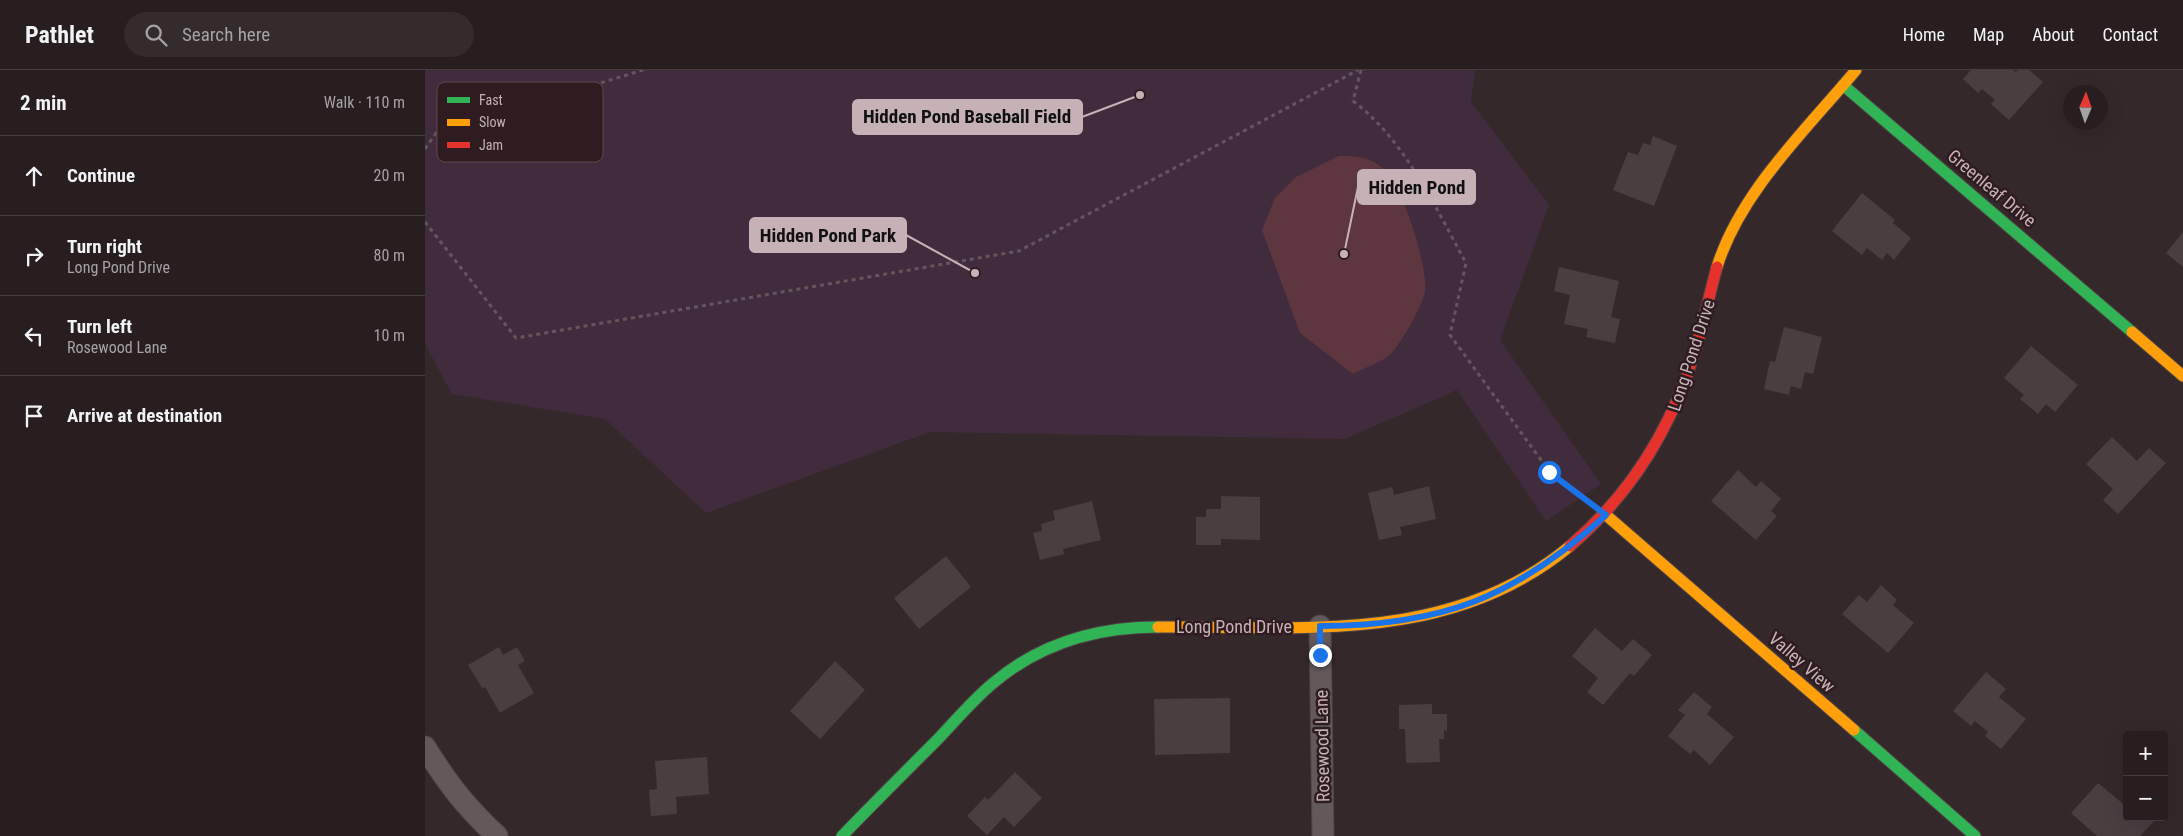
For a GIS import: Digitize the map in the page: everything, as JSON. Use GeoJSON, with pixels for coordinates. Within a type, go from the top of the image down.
{"type":"FeatureCollection","features":[{"type":"Feature","properties":{"kind":"street","name":"Long Pond Drive"},"geometry":{"type":"LineString","coordinates":[[842,836],[992,684],[1018,664],[1047,648],[1077,636],[1126,627],[1367,626],[1416,620],[1464,606],[1509,587],[1552,561],[1606,515],[1646,462],[1680,398],[1695,351],[1720,256],[1732,227],[1748,200],[1856,70]]}},
{"type":"Feature","properties":{"kind":"street","name":"Greenleaf Drive"},"geometry":{"type":"LineString","coordinates":[[1843,85],[2183,376]]}},
{"type":"Feature","properties":{"kind":"street","name":"Valley View"},"geometry":{"type":"LineString","coordinates":[[1606,515],[1975,836]]}},
{"type":"Feature","properties":{"kind":"street","name":"Rosewood Lane"},"geometry":{"type":"LineString","coordinates":[[1320,626],[1323,836]]}},
{"type":"Feature","properties":{"kind":"street"},"geometry":{"type":"LineString","coordinates":[[425,747],[445,780],[468,809],[497,836]]}},
{"type":"Feature","properties":{"kind":"path"},"geometry":{"type":"LineString","coordinates":[[603,82],[643,70]]}},
{"type":"Feature","properties":{"kind":"path"},"geometry":{"type":"LineString","coordinates":[[425,222],[516,338],[1019,251],[1359,70]]}},
{"type":"Feature","properties":{"kind":"path"},"geometry":{"type":"LineString","coordinates":[[1359,70],[1353,101],[1371,115],[1412,168],[1466,262],[1449,334],[1549,472],[1606,515]]}},
{"type":"Feature","properties":{"kind":"path"},"geometry":{"type":"LineString","coordinates":[[425,149],[437,133]]}},
{"type":"Feature","properties":{"kind":"shaded area"},"geometry":{"type":"Polygon","coordinates":[[[425,70],[1475,70],[1471,102],[1549,205],[1500,340],[1601,484],[1546,521],[1457,390],[1345,439],[930,432],[706,513],[605,419],[452,394],[425,344],[425,70]]]}},
{"type":"Feature","properties":{"kind":"shaded area"},"geometry":{"type":"Polygon","coordinates":[[[1339,156],[1358,157],[1374,162],[1392,178],[1413,228],[1419,247],[1425,281],[1425,292],[1419,307],[1398,345],[1387,357],[1353,374],[1300,333],[1262,230],[1275,198],[1296,177],[1339,156]]]}},
{"type":"Feature","properties":{"kind":"building"},"geometry":{"type":"Polygon","coordinates":[[[1971,70],[2013,70],[2016,72],[2018,70],[2029,70],[2043,82],[2009,120],[1991,104],[1995,100],[1982,89],[1978,93],[1963,79],[1971,70]]]}},
{"type":"Feature","properties":{"kind":"building"},"geometry":{"type":"Polygon","coordinates":[[[1653,136],[1677,146],[1654,206],[1613,190],[1628,152],[1638,155],[1643,143],[1650,145],[1653,136]]]}},
{"type":"Feature","properties":{"kind":"building"},"geometry":{"type":"Polygon","coordinates":[[[1862,193],[1895,220],[1893,223],[1911,238],[1894,260],[1887,253],[1882,260],[1867,248],[1862,255],[1832,231],[1862,193]]]}},
{"type":"Feature","properties":{"kind":"building"},"geometry":{"type":"Polygon","coordinates":[[[2183,232],[2183,267],[2166,253],[2183,232]]]}},
{"type":"Feature","properties":{"kind":"building"},"geometry":{"type":"Polygon","coordinates":[[[1559,267],[1619,281],[1611,317],[1620,319],[1615,343],[1586,337],[1588,329],[1564,324],[1570,295],[1554,291],[1559,267]]]}},
{"type":"Feature","properties":{"kind":"building"},"geometry":{"type":"Polygon","coordinates":[[[1784,327],[1822,337],[1813,374],[1805,372],[1801,389],[1791,386],[1789,395],[1764,389],[1770,361],[1775,362],[1784,327]]]}},
{"type":"Feature","properties":{"kind":"building"},"geometry":{"type":"Polygon","coordinates":[[[2031,346],[2078,385],[2055,412],[2046,404],[2038,414],[2020,399],[2024,395],[2004,378],[2031,346]]]}},
{"type":"Feature","properties":{"kind":"building"},"geometry":{"type":"Polygon","coordinates":[[[2112,437],[2137,461],[2149,448],[2166,463],[2118,514],[2103,500],[2113,489],[2086,464],[2112,437]]]}},
{"type":"Feature","properties":{"kind":"building"},"geometry":{"type":"Polygon","coordinates":[[[1738,470],[1756,487],[1761,481],[1781,499],[1771,511],[1777,516],[1756,540],[1711,501],[1738,470]]]}},
{"type":"Feature","properties":{"kind":"building"},"geometry":{"type":"Polygon","coordinates":[[[1429,486],[1436,519],[1400,527],[1402,535],[1379,540],[1368,493],[1392,487],[1394,495],[1429,486]]]}},
{"type":"Feature","properties":{"kind":"building"},"geometry":{"type":"Polygon","coordinates":[[[1221,496],[1260,497],[1260,540],[1221,539],[1221,545],[1196,545],[1196,517],[1206,517],[1206,509],[1221,509],[1221,496]]]}},
{"type":"Feature","properties":{"kind":"building"},"geometry":{"type":"Polygon","coordinates":[[[1092,501],[1101,540],[1063,549],[1064,554],[1040,560],[1033,533],[1042,531],[1041,524],[1055,520],[1053,511],[1092,501]]]}},
{"type":"Feature","properties":{"kind":"building"},"geometry":{"type":"Polygon","coordinates":[[[946,556],[971,587],[919,629],[894,598],[946,556]]]}},
{"type":"Feature","properties":{"kind":"building"},"geometry":{"type":"Polygon","coordinates":[[[1881,585],[1897,600],[1893,605],[1914,623],[1888,653],[1842,614],[1859,595],[1867,602],[1881,585]]]}},
{"type":"Feature","properties":{"kind":"building"},"geometry":{"type":"Polygon","coordinates":[[[1595,628],[1622,651],[1633,639],[1652,655],[1634,676],[1630,673],[1603,705],[1587,692],[1598,678],[1572,656],[1595,628]]]}},
{"type":"Feature","properties":{"kind":"building"},"geometry":{"type":"Polygon","coordinates":[[[499,647],[503,655],[517,647],[525,661],[518,665],[534,693],[500,713],[485,687],[482,688],[468,665],[499,647]]]}},
{"type":"Feature","properties":{"kind":"building"},"geometry":{"type":"Polygon","coordinates":[[[835,661],[865,690],[820,739],[790,711],[835,661]]]}},
{"type":"Feature","properties":{"kind":"building"},"geometry":{"type":"Polygon","coordinates":[[[1986,672],[2006,689],[1999,697],[2026,719],[2001,749],[1985,736],[1988,732],[1975,721],[1971,726],[1953,711],[1986,672]]]}},
{"type":"Feature","properties":{"kind":"building"},"geometry":{"type":"Polygon","coordinates":[[[1694,692],[1712,707],[1707,714],[1734,737],[1710,765],[1694,750],[1690,754],[1668,736],[1685,715],[1678,710],[1694,692]]]}},
{"type":"Feature","properties":{"kind":"building"},"geometry":{"type":"Polygon","coordinates":[[[1230,698],[1230,753],[1155,755],[1154,699],[1230,698]]]}},
{"type":"Feature","properties":{"kind":"building"},"geometry":{"type":"Polygon","coordinates":[[[1432,704],[1432,714],[1447,714],[1447,731],[1444,730],[1444,739],[1439,739],[1440,762],[1406,763],[1405,729],[1399,729],[1399,705],[1432,704]]]}},
{"type":"Feature","properties":{"kind":"building"},"geometry":{"type":"Polygon","coordinates":[[[707,757],[709,794],[676,797],[677,814],[651,816],[649,790],[657,789],[655,761],[707,757]]]}},
{"type":"Feature","properties":{"kind":"building"},"geometry":{"type":"Polygon","coordinates":[[[1015,772],[1042,798],[1014,827],[1004,817],[987,835],[967,816],[985,797],[988,800],[1015,772]]]}},
{"type":"Feature","properties":{"kind":"building"},"geometry":{"type":"Polygon","coordinates":[[[2098,783],[2123,804],[2123,821],[2154,821],[2140,836],[2097,836],[2071,813],[2098,783]]]}},
{"type":"Feature","properties":{"kind":"traffic: fast"},"geometry":{"type":"LineString","coordinates":[[1843,85],[2132,332]]}},
{"type":"Feature","properties":{"kind":"traffic: fast"},"geometry":{"type":"LineString","coordinates":[[842,836],[978,697],[1010,670],[1029,658],[1070,640],[1113,630],[1158,627]]}},
{"type":"Feature","properties":{"kind":"traffic: fast"},"geometry":{"type":"LineString","coordinates":[[1854,730],[1975,836]]}},
{"type":"Feature","properties":{"kind":"traffic: slow"},"geometry":{"type":"LineString","coordinates":[[1717,267],[1728,239],[1758,187],[1797,138],[1856,70]]}},
{"type":"Feature","properties":{"kind":"traffic: slow"},"geometry":{"type":"LineString","coordinates":[[2132,332],[2183,376]]}},
{"type":"Feature","properties":{"kind":"traffic: slow"},"geometry":{"type":"LineString","coordinates":[[1606,515],[1854,730]]}},
{"type":"Feature","properties":{"kind":"traffic: slow"},"geometry":{"type":"LineString","coordinates":[[1158,627],[1320,627],[1373,623],[1425,615],[1476,600],[1524,578],[1570,546]]}},
{"type":"Feature","properties":{"kind":"traffic: jam"},"geometry":{"type":"LineString","coordinates":[[1570,546],[1612,504],[1647,458],[1661,432],[1686,379],[1717,267]]}},
{"type":"Feature","properties":{"kind":"place","name":"Hidden Pond Baseball Field"},"geometry":{"type":"Point","coordinates":[1140,95]}},
{"type":"Feature","properties":{"kind":"place","name":"Hidden Pond"},"geometry":{"type":"Point","coordinates":[1344,254]}},
{"type":"Feature","properties":{"kind":"place","name":"Hidden Pond Park"},"geometry":{"type":"Point","coordinates":[975,273]}},
{"type":"Feature","properties":{"kind":"route"},"geometry":{"type":"LineString","coordinates":[[1320,655],[1320,626],[1367,626],[1416,620],[1464,606],[1509,587],[1552,561],[1606,515],[1549,472]]}}]}
